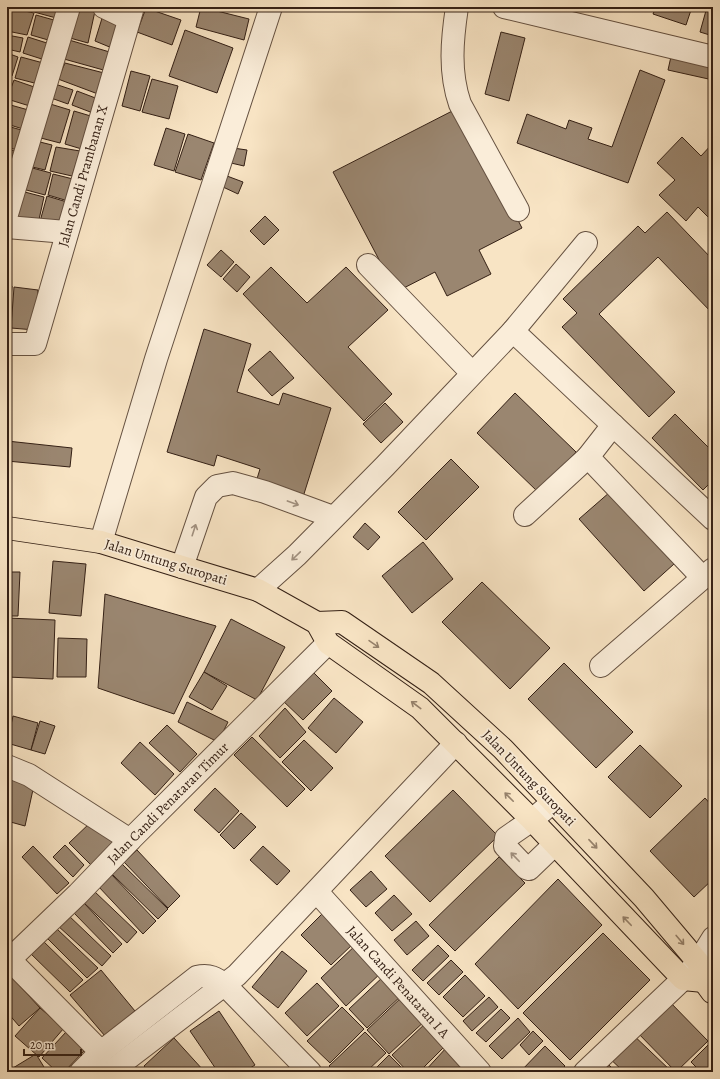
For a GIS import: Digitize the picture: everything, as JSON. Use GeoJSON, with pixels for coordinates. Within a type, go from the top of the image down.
{"type":"FeatureCollection","features":[{"type":"Feature","properties":{"kind":"main road","name":"Jalan Untung Suropati"},"geometry":{"type":"LineString","coordinates":[[7,528],[101,542],[258,590],[317,623],[342,622],[431,683],[503,749],[644,898],[700,979]]}},
{"type":"Feature","properties":{"kind":"main road","name":"Jalan Untung Suropati"},"geometry":{"type":"LineString","coordinates":[[317,623],[328,643],[420,708],[532,820],[554,845],[700,979]]}},
{"type":"Feature","properties":{"kind":"street"},"geometry":{"type":"LineString","coordinates":[[7,214],[69,7]]}},
{"type":"Feature","properties":{"kind":"street"},"geometry":{"type":"LineString","coordinates":[[104,7],[131,13]]}},
{"type":"Feature","properties":{"kind":"street"},"geometry":{"type":"LineString","coordinates":[[101,542],[156,359],[272,7]]}},
{"type":"Feature","properties":{"kind":"street"},"geometry":{"type":"LineString","coordinates":[[457,7],[452,50],[454,86],[460,104],[518,210]]}},
{"type":"Feature","properties":{"kind":"street"},"geometry":{"type":"LineString","coordinates":[[504,7],[713,57]]}},
{"type":"Feature","properties":{"kind":"street","name":"Jalan Candi Prambanan X"},"geometry":{"type":"LineString","coordinates":[[7,344],[35,344],[66,232],[131,13]]}},
{"type":"Feature","properties":{"kind":"street"},"geometry":{"type":"LineString","coordinates":[[7,227],[66,232]]}},
{"type":"Feature","properties":{"kind":"street"},"geometry":{"type":"LineString","coordinates":[[258,590],[297,555],[385,466],[513,331],[586,243]]}},
{"type":"Feature","properties":{"kind":"street"},"geometry":{"type":"LineString","coordinates":[[368,265],[472,374]]}},
{"type":"Feature","properties":{"kind":"street"},"geometry":{"type":"LineString","coordinates":[[513,331],[713,519]]}},
{"type":"Feature","properties":{"kind":"street"},"geometry":{"type":"LineString","coordinates":[[525,515],[588,458],[613,425]]}},
{"type":"Feature","properties":{"kind":"street"},"geometry":{"type":"LineString","coordinates":[[588,458],[708,573],[601,666]]}},
{"type":"Feature","properties":{"kind":"street"},"geometry":{"type":"LineString","coordinates":[[182,567],[206,497],[217,486],[233,483],[265,492],[333,517]]}},
{"type":"Feature","properties":{"kind":"street","name":"Jalan Candi Penataran Timur"},"geometry":{"type":"LineString","coordinates":[[8,961],[78,894],[130,840],[328,643]]}},
{"type":"Feature","properties":{"kind":"street"},"geometry":{"type":"LineString","coordinates":[[81,1072],[108,1067],[237,975],[317,892],[456,743]]}},
{"type":"Feature","properties":{"kind":"street"},"geometry":{"type":"LineString","coordinates":[[7,766],[29,775],[130,840]]}},
{"type":"Feature","properties":{"kind":"street"},"geometry":{"type":"LineString","coordinates":[[553,802],[532,820],[506,838],[505,846],[526,868],[529,868],[554,845]]}},
{"type":"Feature","properties":{"kind":"street","name":"Jalan Candi Penataran I A"},"geometry":{"type":"LineString","coordinates":[[317,892],[480,1072]]}},
{"type":"Feature","properties":{"kind":"street"},"geometry":{"type":"LineString","coordinates":[[585,1072],[700,979],[713,938]]}},
{"type":"Feature","properties":{"kind":"street"},"geometry":{"type":"LineString","coordinates":[[8,961],[108,1067]]}},
{"type":"Feature","properties":{"kind":"street"},"geometry":{"type":"LineString","coordinates":[[225,985],[310,1072]]}},
{"type":"Feature","properties":{"kind":"building"},"geometry":{"type":"Polygon","coordinates":[[[35,7],[63,7],[60,19],[34,12],[35,7]]]}},
{"type":"Feature","properties":{"kind":"building"},"geometry":{"type":"Polygon","coordinates":[[[78,7],[95,11],[88,43],[70,38],[78,7]]]}},
{"type":"Feature","properties":{"kind":"building"},"geometry":{"type":"Polygon","coordinates":[[[201,7],[249,19],[244,40],[196,27],[201,7]]]}},
{"type":"Feature","properties":{"kind":"building"},"geometry":{"type":"Polygon","coordinates":[[[656,7],[692,7],[686,25],[653,14],[656,7]]]}},
{"type":"Feature","properties":{"kind":"building"},"geometry":{"type":"Polygon","coordinates":[[[707,7],[713,7],[713,36],[700,32],[707,7]]]}},
{"type":"Feature","properties":{"kind":"building"},"geometry":{"type":"Polygon","coordinates":[[[11,8],[34,13],[27,35],[7,31],[11,8]]]}},
{"type":"Feature","properties":{"kind":"building"},"geometry":{"type":"Polygon","coordinates":[[[146,8],[181,20],[172,45],[137,32],[146,8]]]}},
{"type":"Feature","properties":{"kind":"building"},"geometry":{"type":"Polygon","coordinates":[[[36,15],[61,22],[55,42],[31,35],[36,15]]]}},
{"type":"Feature","properties":{"kind":"building"},"geometry":{"type":"Polygon","coordinates":[[[103,15],[120,23],[112,48],[95,41],[103,15]]]}},
{"type":"Feature","properties":{"kind":"building"},"geometry":{"type":"Polygon","coordinates":[[[185,30],[233,48],[217,93],[169,76],[185,30]]]}},
{"type":"Feature","properties":{"kind":"building"},"geometry":{"type":"Polygon","coordinates":[[[501,32],[525,38],[509,101],[485,94],[501,32]]]}},
{"type":"Feature","properties":{"kind":"building"},"geometry":{"type":"Polygon","coordinates":[[[7,35],[23,38],[20,52],[7,49],[7,35]]]}},
{"type":"Feature","properties":{"kind":"building"},"geometry":{"type":"Polygon","coordinates":[[[28,37],[53,45],[48,61],[23,53],[28,37]]]}},
{"type":"Feature","properties":{"kind":"building"},"geometry":{"type":"Polygon","coordinates":[[[69,40],[113,53],[107,71],[64,59],[69,40]]]}},
{"type":"Feature","properties":{"kind":"building"},"geometry":{"type":"Polygon","coordinates":[[[672,52],[713,60],[713,80],[668,70],[672,52]]]}},
{"type":"Feature","properties":{"kind":"building"},"geometry":{"type":"Polygon","coordinates":[[[7,53],[18,57],[12,76],[7,74],[7,53]]]}},
{"type":"Feature","properties":{"kind":"building"},"geometry":{"type":"Polygon","coordinates":[[[21,57],[47,64],[42,85],[15,78],[21,57]]]}},
{"type":"Feature","properties":{"kind":"building"},"geometry":{"type":"Polygon","coordinates":[[[65,63],[108,74],[98,94],[58,79],[65,63]]]}},
{"type":"Feature","properties":{"kind":"building"},"geometry":{"type":"Polygon","coordinates":[[[640,70],[665,80],[628,183],[517,143],[527,114],[566,129],[569,120],[592,128],[588,139],[612,147],[640,70]]]}},
{"type":"Feature","properties":{"kind":"building"},"geometry":{"type":"Polygon","coordinates":[[[131,71],[150,76],[140,111],[122,106],[131,71]]]}},
{"type":"Feature","properties":{"kind":"building"},"geometry":{"type":"Polygon","coordinates":[[[7,77],[11,78],[7,92],[7,77]]]}},
{"type":"Feature","properties":{"kind":"building"},"geometry":{"type":"Polygon","coordinates":[[[152,79],[178,86],[169,119],[142,112],[152,79]]]}},
{"type":"Feature","properties":{"kind":"building"},"geometry":{"type":"Polygon","coordinates":[[[14,80],[40,89],[33,107],[7,99],[14,80]]]}},
{"type":"Feature","properties":{"kind":"building"},"geometry":{"type":"Polygon","coordinates":[[[55,84],[73,90],[68,104],[51,98],[55,84]]]}},
{"type":"Feature","properties":{"kind":"building"},"geometry":{"type":"Polygon","coordinates":[[[77,91],[98,99],[93,113],[72,105],[77,91]]]}},
{"type":"Feature","properties":{"kind":"building"},"geometry":{"type":"Polygon","coordinates":[[[47,103],[70,110],[60,143],[37,137],[47,103]]]}},
{"type":"Feature","properties":{"kind":"building"},"geometry":{"type":"Polygon","coordinates":[[[7,104],[32,111],[26,130],[7,124],[7,104]]]}},
{"type":"Feature","properties":{"kind":"building"},"geometry":{"type":"Polygon","coordinates":[[[460,107],[522,228],[479,250],[491,274],[447,296],[435,272],[396,292],[333,172],[460,107]]]}},
{"type":"Feature","properties":{"kind":"building"},"geometry":{"type":"Polygon","coordinates":[[[74,111],[94,117],[85,150],[65,144],[74,111]]]}},
{"type":"Feature","properties":{"kind":"building"},"geometry":{"type":"Polygon","coordinates":[[[7,126],[25,131],[20,151],[7,147],[7,126]]]}},
{"type":"Feature","properties":{"kind":"building"},"geometry":{"type":"Polygon","coordinates":[[[166,128],[185,134],[174,171],[154,165],[166,128]]]}},
{"type":"Feature","properties":{"kind":"building"},"geometry":{"type":"Polygon","coordinates":[[[188,134],[214,143],[201,180],[175,172],[188,134]]]}},
{"type":"Feature","properties":{"kind":"building"},"geometry":{"type":"Polygon","coordinates":[[[682,137],[701,156],[713,143],[713,222],[698,207],[686,221],[659,195],[675,180],[657,163],[682,137]]]}},
{"type":"Feature","properties":{"kind":"building"},"geometry":{"type":"Polygon","coordinates":[[[32,140],[52,145],[45,170],[24,165],[32,140]]]}},
{"type":"Feature","properties":{"kind":"building"},"geometry":{"type":"Polygon","coordinates":[[[56,147],[80,151],[72,176],[50,171],[56,147]]]}},
{"type":"Feature","properties":{"kind":"building"},"geometry":{"type":"Polygon","coordinates":[[[233,148],[247,150],[244,166],[231,163],[233,148]]]}},
{"type":"Feature","properties":{"kind":"building"},"geometry":{"type":"Polygon","coordinates":[[[7,149],[19,152],[13,174],[7,173],[7,149]]]}},
{"type":"Feature","properties":{"kind":"building"},"geometry":{"type":"Polygon","coordinates":[[[25,166],[51,173],[45,195],[19,188],[25,166]]]}},
{"type":"Feature","properties":{"kind":"building"},"geometry":{"type":"Polygon","coordinates":[[[53,174],[73,179],[68,201],[48,195],[53,174]]]}},
{"type":"Feature","properties":{"kind":"building"},"geometry":{"type":"Polygon","coordinates":[[[227,176],[243,182],[238,194],[223,187],[227,176]]]}},
{"type":"Feature","properties":{"kind":"building"},"geometry":{"type":"Polygon","coordinates":[[[17,190],[44,197],[38,224],[10,218],[17,190]]]}},
{"type":"Feature","properties":{"kind":"building"},"geometry":{"type":"Polygon","coordinates":[[[47,196],[67,202],[59,231],[39,225],[47,196]]]}},
{"type":"Feature","properties":{"kind":"building"},"geometry":{"type":"Polygon","coordinates":[[[667,212],[713,260],[713,314],[658,257],[599,314],[675,392],[649,417],[562,327],[577,313],[563,299],[638,226],[645,233],[667,212]]]}},
{"type":"Feature","properties":{"kind":"building"},"geometry":{"type":"Polygon","coordinates":[[[265,216],[279,230],[264,245],[250,231],[265,216]]]}},
{"type":"Feature","properties":{"kind":"building"},"geometry":{"type":"Polygon","coordinates":[[[221,250],[234,262],[221,277],[207,265],[221,250]]]}},
{"type":"Feature","properties":{"kind":"building"},"geometry":{"type":"Polygon","coordinates":[[[236,264],[250,277],[237,292],[223,279],[236,264]]]}},
{"type":"Feature","properties":{"kind":"building"},"geometry":{"type":"Polygon","coordinates":[[[271,267],[307,303],[346,267],[388,310],[348,347],[392,394],[364,421],[243,294],[271,267]]]}},
{"type":"Feature","properties":{"kind":"building"},"geometry":{"type":"Polygon","coordinates":[[[7,285],[12,286],[8,333],[7,333],[7,285]]]}},
{"type":"Feature","properties":{"kind":"building"},"geometry":{"type":"Polygon","coordinates":[[[14,287],[38,290],[35,330],[11,328],[14,287]]]}},
{"type":"Feature","properties":{"kind":"building"},"geometry":{"type":"Polygon","coordinates":[[[204,329],[251,344],[237,392],[279,405],[283,393],[331,408],[303,497],[256,482],[260,469],[217,455],[214,466],[167,452],[204,329]]]}},
{"type":"Feature","properties":{"kind":"building"},"geometry":{"type":"Polygon","coordinates":[[[270,351],[294,378],[272,396],[248,370],[270,351]]]}},
{"type":"Feature","properties":{"kind":"building"},"geometry":{"type":"Polygon","coordinates":[[[515,393],[576,452],[538,492],[477,433],[515,393]]]}},
{"type":"Feature","properties":{"kind":"building"},"geometry":{"type":"Polygon","coordinates":[[[385,403],[403,422],[381,443],[363,424],[385,403]]]}},
{"type":"Feature","properties":{"kind":"building"},"geometry":{"type":"Polygon","coordinates":[[[675,414],[713,452],[713,480],[703,490],[652,438],[675,414]]]}},
{"type":"Feature","properties":{"kind":"building"},"geometry":{"type":"Polygon","coordinates":[[[7,441],[72,448],[70,467],[7,461],[7,441]]]}},
{"type":"Feature","properties":{"kind":"building"},"geometry":{"type":"Polygon","coordinates":[[[451,459],[479,487],[426,540],[398,512],[451,459]]]}},
{"type":"Feature","properties":{"kind":"building"},"geometry":{"type":"Polygon","coordinates":[[[610,492],[674,564],[644,591],[579,519],[610,492]]]}},
{"type":"Feature","properties":{"kind":"building"},"geometry":{"type":"Polygon","coordinates":[[[365,523],[380,537],[368,550],[353,537],[365,523]]]}},
{"type":"Feature","properties":{"kind":"building"},"geometry":{"type":"Polygon","coordinates":[[[423,542],[453,579],[412,613],[382,576],[423,542]]]}},
{"type":"Feature","properties":{"kind":"building"},"geometry":{"type":"Polygon","coordinates":[[[53,561],[86,564],[81,616],[49,613],[53,561]]]}},
{"type":"Feature","properties":{"kind":"building"},"geometry":{"type":"Polygon","coordinates":[[[7,572],[20,572],[18,616],[7,616],[7,572]]]}},
{"type":"Feature","properties":{"kind":"building"},"geometry":{"type":"Polygon","coordinates":[[[482,582],[550,648],[510,689],[442,622],[482,582]]]}},
{"type":"Feature","properties":{"kind":"building"},"geometry":{"type":"Polygon","coordinates":[[[105,594],[216,626],[174,714],[98,688],[105,594]]]}},
{"type":"Feature","properties":{"kind":"building"},"geometry":{"type":"Polygon","coordinates":[[[7,618],[55,620],[53,679],[7,677],[7,618]]]}},
{"type":"Feature","properties":{"kind":"building"},"geometry":{"type":"Polygon","coordinates":[[[231,619],[285,647],[257,700],[204,672],[231,619]]]}},
{"type":"Feature","properties":{"kind":"building"},"geometry":{"type":"Polygon","coordinates":[[[58,638],[87,639],[86,677],[57,677],[58,638]]]}},
{"type":"Feature","properties":{"kind":"building"},"geometry":{"type":"Polygon","coordinates":[[[564,663],[633,732],[596,768],[528,699],[564,663]]]}},
{"type":"Feature","properties":{"kind":"building"},"geometry":{"type":"Polygon","coordinates":[[[310,669],[332,691],[303,720],[281,699],[310,669]]]}},
{"type":"Feature","properties":{"kind":"building"},"geometry":{"type":"Polygon","coordinates":[[[204,672],[227,686],[212,710],[189,697],[204,672]]]}},
{"type":"Feature","properties":{"kind":"building"},"geometry":{"type":"Polygon","coordinates":[[[334,698],[363,722],[336,753],[308,728],[334,698]]]}},
{"type":"Feature","properties":{"kind":"building"},"geometry":{"type":"Polygon","coordinates":[[[187,702],[228,722],[218,742],[178,722],[187,702]]]}},
{"type":"Feature","properties":{"kind":"building"},"geometry":{"type":"Polygon","coordinates":[[[285,708],[306,732],[280,758],[259,736],[285,708]]]}},
{"type":"Feature","properties":{"kind":"building"},"geometry":{"type":"Polygon","coordinates":[[[13,716],[38,723],[31,750],[7,743],[13,716]]]}},
{"type":"Feature","properties":{"kind":"building"},"geometry":{"type":"Polygon","coordinates":[[[40,721],[55,726],[45,754],[31,750],[40,721]]]}},
{"type":"Feature","properties":{"kind":"building"},"geometry":{"type":"Polygon","coordinates":[[[167,725],[197,754],[180,772],[149,743],[167,725]]]}},
{"type":"Feature","properties":{"kind":"building"},"geometry":{"type":"Polygon","coordinates":[[[252,737],[305,789],[287,807],[234,755],[252,737]]]}},
{"type":"Feature","properties":{"kind":"building"},"geometry":{"type":"Polygon","coordinates":[[[304,740],[333,768],[311,791],[282,762],[304,740]]]}},
{"type":"Feature","properties":{"kind":"building"},"geometry":{"type":"Polygon","coordinates":[[[140,742],[174,774],[155,795],[121,763],[140,742]]]}},
{"type":"Feature","properties":{"kind":"building"},"geometry":{"type":"Polygon","coordinates":[[[640,745],[682,786],[650,818],[608,777],[640,745]]]}},
{"type":"Feature","properties":{"kind":"building"},"geometry":{"type":"Polygon","coordinates":[[[7,779],[34,785],[25,826],[7,821],[7,779]]]}},
{"type":"Feature","properties":{"kind":"building"},"geometry":{"type":"Polygon","coordinates":[[[215,788],[239,811],[219,833],[194,810],[215,788]]]}},
{"type":"Feature","properties":{"kind":"building"},"geometry":{"type":"Polygon","coordinates":[[[453,790],[498,836],[430,902],[385,856],[453,790]]]}},
{"type":"Feature","properties":{"kind":"building"},"geometry":{"type":"Polygon","coordinates":[[[705,798],[713,807],[713,879],[694,897],[650,851],[705,798]]]}},
{"type":"Feature","properties":{"kind":"building"},"geometry":{"type":"Polygon","coordinates":[[[241,813],[256,827],[234,849],[220,835],[241,813]]]}},
{"type":"Feature","properties":{"kind":"building"},"geometry":{"type":"Polygon","coordinates":[[[92,821],[118,846],[95,869],[69,843],[92,821]]]}},
{"type":"Feature","properties":{"kind":"building"},"geometry":{"type":"Polygon","coordinates":[[[65,845],[84,865],[73,877],[53,857],[65,845]]]}},
{"type":"Feature","properties":{"kind":"building"},"geometry":{"type":"Polygon","coordinates":[[[33,846],[69,883],[57,894],[22,857],[33,846]]]}},
{"type":"Feature","properties":{"kind":"building"},"geometry":{"type":"Polygon","coordinates":[[[263,846],[290,871],[277,885],[250,860],[263,846]]]}},
{"type":"Feature","properties":{"kind":"building"},"geometry":{"type":"Polygon","coordinates":[[[137,850],[180,896],[168,908],[124,862],[137,850]]]}},
{"type":"Feature","properties":{"kind":"building"},"geometry":{"type":"Polygon","coordinates":[[[499,857],[525,883],[455,951],[429,925],[499,857]]]}},
{"type":"Feature","properties":{"kind":"building"},"geometry":{"type":"Polygon","coordinates":[[[122,864],[168,909],[158,919],[112,874],[122,864]]]}},
{"type":"Feature","properties":{"kind":"building"},"geometry":{"type":"Polygon","coordinates":[[[371,871],[387,889],[366,907],[350,890],[371,871]]]}},
{"type":"Feature","properties":{"kind":"building"},"geometry":{"type":"Polygon","coordinates":[[[111,874],[156,921],[143,934],[98,886],[111,874]]]}},
{"type":"Feature","properties":{"kind":"building"},"geometry":{"type":"Polygon","coordinates":[[[558,879],[602,925],[518,1009],[475,964],[558,879]]]}},
{"type":"Feature","properties":{"kind":"building"},"geometry":{"type":"Polygon","coordinates":[[[94,891],[137,932],[127,943],[83,902],[94,891]]]}},
{"type":"Feature","properties":{"kind":"building"},"geometry":{"type":"Polygon","coordinates":[[[394,895],[412,914],[392,931],[375,913],[394,895]]]}},
{"type":"Feature","properties":{"kind":"building"},"geometry":{"type":"Polygon","coordinates":[[[84,903],[122,944],[113,953],[74,913],[84,903]]]}},
{"type":"Feature","properties":{"kind":"building"},"geometry":{"type":"Polygon","coordinates":[[[324,912],[354,943],[331,965],[301,935],[324,912]]]}},
{"type":"Feature","properties":{"kind":"building"},"geometry":{"type":"Polygon","coordinates":[[[67,914],[111,956],[102,966],[57,925],[67,914]]]}},
{"type":"Feature","properties":{"kind":"building"},"geometry":{"type":"Polygon","coordinates":[[[416,921],[429,936],[407,955],[394,940],[416,921]]]}},
{"type":"Feature","properties":{"kind":"building"},"geometry":{"type":"Polygon","coordinates":[[[57,929],[98,968],[87,978],[46,937],[57,929]]]}},
{"type":"Feature","properties":{"kind":"building"},"geometry":{"type":"Polygon","coordinates":[[[603,933],[650,980],[570,1060],[523,1013],[603,933]]]}},
{"type":"Feature","properties":{"kind":"building"},"geometry":{"type":"Polygon","coordinates":[[[42,940],[83,980],[70,992],[29,952],[42,940]]]}},
{"type":"Feature","properties":{"kind":"building"},"geometry":{"type":"Polygon","coordinates":[[[358,943],[383,971],[346,1006],[321,978],[358,943]]]}},
{"type":"Feature","properties":{"kind":"building"},"geometry":{"type":"Polygon","coordinates":[[[438,945],[449,956],[423,981],[412,970],[438,945]]]}},
{"type":"Feature","properties":{"kind":"building"},"geometry":{"type":"Polygon","coordinates":[[[282,951],[307,971],[278,1008],[252,987],[282,951]]]}},
{"type":"Feature","properties":{"kind":"building"},"geometry":{"type":"Polygon","coordinates":[[[451,960],[463,972],[439,995],[427,983],[451,960]]]}},
{"type":"Feature","properties":{"kind":"building"},"geometry":{"type":"Polygon","coordinates":[[[101,970],[135,1011],[105,1036],[70,995],[101,970]]]}},
{"type":"Feature","properties":{"kind":"building"},"geometry":{"type":"Polygon","coordinates":[[[10,975],[40,1008],[19,1026],[7,1012],[7,979],[10,975]]]}},
{"type":"Feature","properties":{"kind":"building"},"geometry":{"type":"Polygon","coordinates":[[[385,975],[403,994],[367,1028],[349,1009],[385,975]]]}},
{"type":"Feature","properties":{"kind":"building"},"geometry":{"type":"Polygon","coordinates":[[[465,975],[485,996],[463,1017],[443,997],[465,975]]]}},
{"type":"Feature","properties":{"kind":"building"},"geometry":{"type":"Polygon","coordinates":[[[317,983],[339,1006],[307,1036],[285,1013],[317,983]]]}},
{"type":"Feature","properties":{"kind":"building"},"geometry":{"type":"Polygon","coordinates":[[[404,995],[427,1019],[389,1054],[367,1030],[404,995]]]}},
{"type":"Feature","properties":{"kind":"building"},"geometry":{"type":"Polygon","coordinates":[[[489,997],[498,1007],[472,1031],[463,1021],[489,997]]]}},
{"type":"Feature","properties":{"kind":"building"},"geometry":{"type":"Polygon","coordinates":[[[666,998],[708,1041],[676,1072],[634,1029],[666,998]]]}},
{"type":"Feature","properties":{"kind":"building"},"geometry":{"type":"Polygon","coordinates":[[[342,1007],[364,1029],[330,1063],[307,1041],[342,1007]]]}},
{"type":"Feature","properties":{"kind":"building"},"geometry":{"type":"Polygon","coordinates":[[[40,1008],[64,1028],[39,1057],[15,1036],[40,1008]]]}},
{"type":"Feature","properties":{"kind":"building"},"geometry":{"type":"Polygon","coordinates":[[[501,1009],[510,1018],[486,1042],[476,1033],[501,1009]]]}},
{"type":"Feature","properties":{"kind":"building"},"geometry":{"type":"Polygon","coordinates":[[[219,1011],[255,1065],[244,1072],[218,1072],[190,1031],[219,1011]]]}},
{"type":"Feature","properties":{"kind":"building"},"geometry":{"type":"Polygon","coordinates":[[[518,1018],[530,1032],[502,1059],[489,1046],[518,1018]]]}},
{"type":"Feature","properties":{"kind":"building"},"geometry":{"type":"Polygon","coordinates":[[[428,1021],[449,1042],[419,1072],[408,1072],[392,1055],[428,1021]]]}},
{"type":"Feature","properties":{"kind":"building"},"geometry":{"type":"Polygon","coordinates":[[[628,1030],[672,1072],[624,1072],[605,1054],[628,1030]]]}},
{"type":"Feature","properties":{"kind":"building"},"geometry":{"type":"Polygon","coordinates":[[[533,1031],[543,1041],[529,1055],[520,1045],[533,1031]]]}},
{"type":"Feature","properties":{"kind":"building"},"geometry":{"type":"Polygon","coordinates":[[[66,1032],[85,1050],[64,1072],[57,1072],[42,1058],[66,1032]]]}},
{"type":"Feature","properties":{"kind":"building"},"geometry":{"type":"Polygon","coordinates":[[[365,1032],[386,1053],[366,1072],[335,1072],[329,1066],[365,1032]]]}},
{"type":"Feature","properties":{"kind":"building"},"geometry":{"type":"Polygon","coordinates":[[[174,1038],[204,1071],[203,1072],[149,1072],[144,1066],[174,1038]]]}},
{"type":"Feature","properties":{"kind":"building"},"geometry":{"type":"Polygon","coordinates":[[[713,1040],[713,1072],[701,1072],[691,1062],[713,1040]]]}},
{"type":"Feature","properties":{"kind":"building"},"geometry":{"type":"Polygon","coordinates":[[[545,1046],[565,1066],[559,1072],[520,1072],[545,1046]]]}},
{"type":"Feature","properties":{"kind":"building"},"geometry":{"type":"Polygon","coordinates":[[[447,1047],[468,1072],[424,1072],[447,1047]]]}},
{"type":"Feature","properties":{"kind":"building"},"geometry":{"type":"Polygon","coordinates":[[[36,1054],[47,1072],[8,1071],[36,1054]]]}},
{"type":"Feature","properties":{"kind":"building"},"geometry":{"type":"Polygon","coordinates":[[[389,1055],[406,1072],[372,1072],[389,1055]]]}},
{"type":"Feature","properties":{"kind":"building"},"geometry":{"type":"Polygon","coordinates":[[[604,1060],[616,1072],[592,1072],[604,1060]]]}}]}
